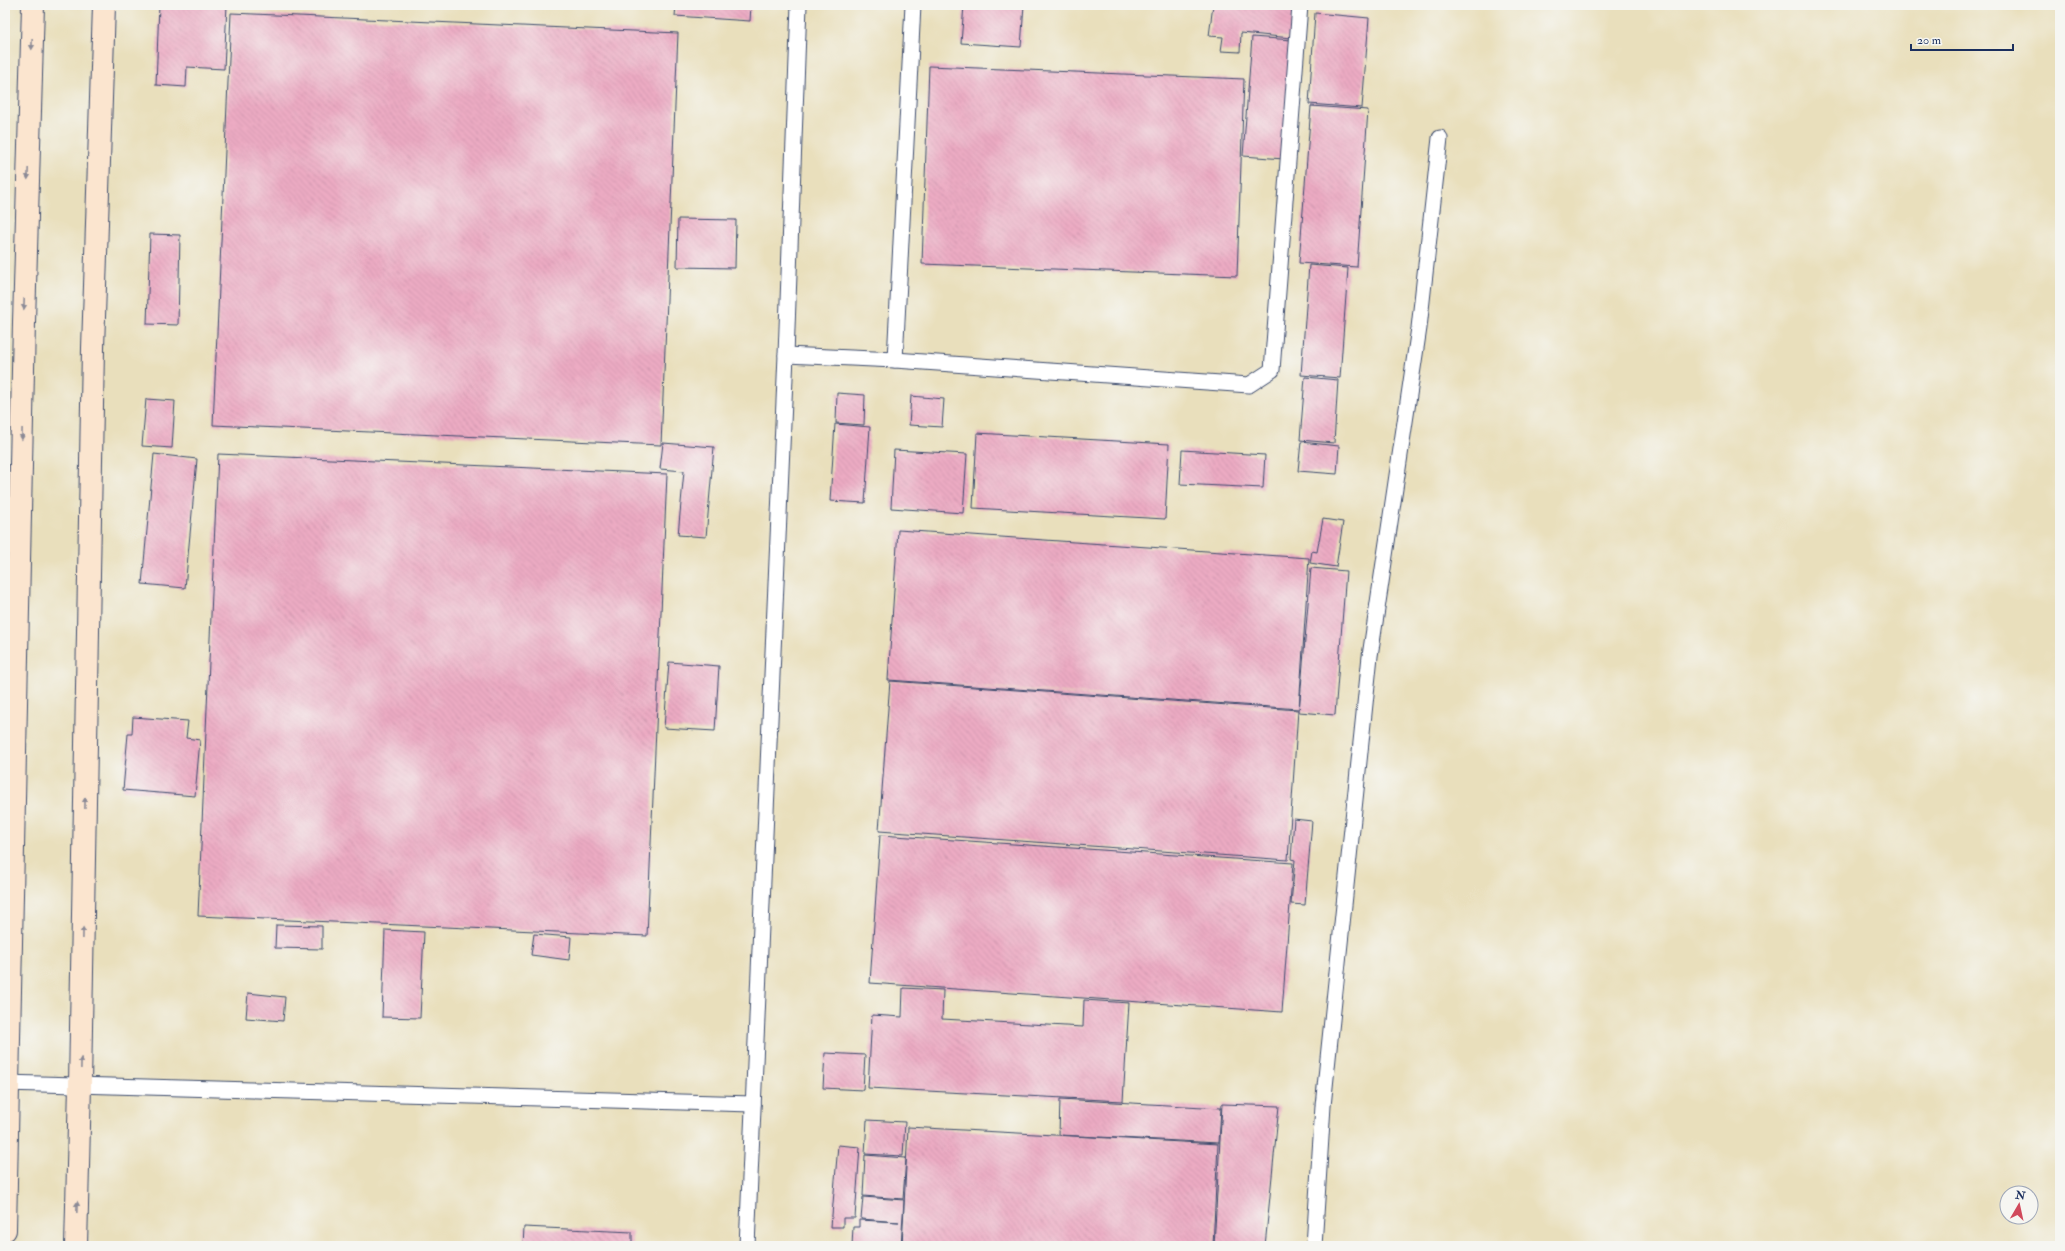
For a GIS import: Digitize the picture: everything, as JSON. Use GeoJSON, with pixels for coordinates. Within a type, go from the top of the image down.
{"type":"FeatureCollection","features":[{"type":"Feature","properties":{"kind":"street"},"geometry":{"type":"LineString","coordinates":[[5,1230],[10,807],[33,5]]}},
{"type":"Feature","properties":{"kind":"street"},"geometry":{"type":"LineString","coordinates":[[76,1246],[92,348],[104,5]]}},
{"type":"Feature","properties":{"kind":"lane"},"geometry":{"type":"LineString","coordinates":[[747,1246],[786,355],[799,5]]}},
{"type":"Feature","properties":{"kind":"lane"},"geometry":{"type":"LineString","coordinates":[[895,360],[913,5]]}},
{"type":"Feature","properties":{"kind":"lane"},"geometry":{"type":"LineString","coordinates":[[786,355],[895,360],[1250,385],[1272,370],[1300,5]]}},
{"type":"Feature","properties":{"kind":"lane"},"geometry":{"type":"LineString","coordinates":[[1314,1246],[1323,1106],[1370,656],[1419,328],[1440,138]]}},
{"type":"Feature","properties":{"kind":"lane"},"geometry":{"type":"LineString","coordinates":[[7,1083],[753,1104]]}},
{"type":"Feature","properties":{"kind":"building"},"geometry":{"type":"Polygon","coordinates":[[[159,5],[227,5],[224,69],[187,67],[186,87],[156,85],[159,5]]]}},
{"type":"Feature","properties":{"kind":"building"},"geometry":{"type":"Polygon","coordinates":[[[676,5],[751,5],[750,21],[675,16],[676,5]]]}},
{"type":"Feature","properties":{"kind":"building"},"geometry":{"type":"Polygon","coordinates":[[[964,5],[1024,5],[1021,47],[961,43],[964,5]]]}},
{"type":"Feature","properties":{"kind":"building"},"geometry":{"type":"Polygon","coordinates":[[[1213,5],[1295,5],[1291,38],[1241,33],[1240,52],[1221,51],[1223,37],[1209,36],[1213,5]]]}},
{"type":"Feature","properties":{"kind":"building"},"geometry":{"type":"Polygon","coordinates":[[[231,13],[678,33],[661,445],[213,425],[231,13]]]}},
{"type":"Feature","properties":{"kind":"building"},"geometry":{"type":"Polygon","coordinates":[[[1315,13],[1369,18],[1362,108],[1309,104],[1315,13]]]}},
{"type":"Feature","properties":{"kind":"building"},"geometry":{"type":"Polygon","coordinates":[[[1252,37],[1292,40],[1284,159],[1243,156],[1252,37]]]}},
{"type":"Feature","properties":{"kind":"building"},"geometry":{"type":"Polygon","coordinates":[[[929,66],[1244,79],[1237,276],[922,264],[929,66]]]}},
{"type":"Feature","properties":{"kind":"building"},"geometry":{"type":"Polygon","coordinates":[[[1311,106],[1368,110],[1357,267],[1299,263],[1311,106]]]}},
{"type":"Feature","properties":{"kind":"building"},"geometry":{"type":"Polygon","coordinates":[[[678,219],[736,220],[735,268],[677,267],[678,219]]]}},
{"type":"Feature","properties":{"kind":"building"},"geometry":{"type":"Polygon","coordinates":[[[150,234],[180,235],[178,325],[147,324],[150,234]]]}},
{"type":"Feature","properties":{"kind":"building"},"geometry":{"type":"Polygon","coordinates":[[[1309,265],[1348,268],[1340,378],[1301,375],[1309,265]]]}},
{"type":"Feature","properties":{"kind":"building"},"geometry":{"type":"Polygon","coordinates":[[[1305,377],[1338,380],[1334,443],[1300,440],[1305,377]]]}},
{"type":"Feature","properties":{"kind":"building"},"geometry":{"type":"Polygon","coordinates":[[[837,393],[865,395],[864,425],[836,423],[837,393]]]}},
{"type":"Feature","properties":{"kind":"building"},"geometry":{"type":"Polygon","coordinates":[[[911,396],[944,399],[942,427],[909,425],[911,396]]]}},
{"type":"Feature","properties":{"kind":"building"},"geometry":{"type":"Polygon","coordinates":[[[146,399],[175,401],[172,448],[142,446],[146,399]]]}},
{"type":"Feature","properties":{"kind":"building"},"geometry":{"type":"Polygon","coordinates":[[[835,424],[870,427],[865,503],[830,501],[835,424]]]}},
{"type":"Feature","properties":{"kind":"building"},"geometry":{"type":"Polygon","coordinates":[[[977,433],[1169,444],[1165,519],[973,508],[977,433]]]}},
{"type":"Feature","properties":{"kind":"building"},"geometry":{"type":"Polygon","coordinates":[[[1301,442],[1339,446],[1337,474],[1298,471],[1301,442]]]}},
{"type":"Feature","properties":{"kind":"building"},"geometry":{"type":"Polygon","coordinates":[[[663,443],[714,447],[706,537],[678,535],[684,471],[660,469],[663,443]]]}},
{"type":"Feature","properties":{"kind":"building"},"geometry":{"type":"Polygon","coordinates":[[[894,450],[967,454],[963,513],[891,508],[894,450]]]}},
{"type":"Feature","properties":{"kind":"building"},"geometry":{"type":"Polygon","coordinates":[[[1182,450],[1265,455],[1263,488],[1180,484],[1182,450]]]}},
{"type":"Feature","properties":{"kind":"building"},"geometry":{"type":"Polygon","coordinates":[[[154,454],[197,459],[185,588],[142,584],[154,454]]]}},
{"type":"Feature","properties":{"kind":"building"},"geometry":{"type":"Polygon","coordinates":[[[218,454],[667,474],[647,936],[198,916],[218,454]]]}},
{"type":"Feature","properties":{"kind":"building"},"geometry":{"type":"Polygon","coordinates":[[[1323,519],[1343,522],[1336,567],[1310,563],[1312,551],[1317,552],[1323,519]]]}},
{"type":"Feature","properties":{"kind":"building"},"geometry":{"type":"Polygon","coordinates":[[[898,530],[1309,558],[1299,709],[888,680],[898,530]]]}},
{"type":"Feature","properties":{"kind":"building"},"geometry":{"type":"Polygon","coordinates":[[[1311,568],[1346,571],[1335,715],[1299,712],[1311,568]]]}},
{"type":"Feature","properties":{"kind":"building"},"geometry":{"type":"Polygon","coordinates":[[[669,662],[719,666],[715,731],[664,728],[669,662]]]}},
{"type":"Feature","properties":{"kind":"building"},"geometry":{"type":"Polygon","coordinates":[[[890,681],[1298,710],[1288,860],[879,831],[890,681]]]}},
{"type":"Feature","properties":{"kind":"building"},"geometry":{"type":"Polygon","coordinates":[[[133,717],[188,721],[186,738],[200,740],[195,796],[123,790],[128,734],[132,734],[133,717]]]}},
{"type":"Feature","properties":{"kind":"building"},"geometry":{"type":"Polygon","coordinates":[[[1294,819],[1312,821],[1305,905],[1291,904],[1295,860],[1291,859],[1294,819]]]}},
{"type":"Feature","properties":{"kind":"building"},"geometry":{"type":"Polygon","coordinates":[[[880,835],[1293,863],[1282,1012],[870,983],[880,835]]]}},
{"type":"Feature","properties":{"kind":"building"},"geometry":{"type":"Polygon","coordinates":[[[276,925],[322,926],[322,949],[275,948],[276,925]]]}},
{"type":"Feature","properties":{"kind":"building"},"geometry":{"type":"Polygon","coordinates":[[[385,930],[424,932],[420,1018],[382,1017],[385,930]]]}},
{"type":"Feature","properties":{"kind":"building"},"geometry":{"type":"Polygon","coordinates":[[[534,934],[571,937],[569,960],[531,955],[534,934]]]}},
{"type":"Feature","properties":{"kind":"building"},"geometry":{"type":"Polygon","coordinates":[[[903,988],[943,990],[942,1019],[1083,1027],[1084,1000],[1129,1003],[1123,1101],[868,1088],[872,1015],[902,1017],[903,988]]]}},
{"type":"Feature","properties":{"kind":"building"},"geometry":{"type":"Polygon","coordinates":[[[248,993],[285,997],[283,1021],[246,1018],[248,993]]]}},
{"type":"Feature","properties":{"kind":"building"},"geometry":{"type":"Polygon","coordinates":[[[825,1053],[865,1055],[863,1090],[823,1088],[825,1053]]]}},
{"type":"Feature","properties":{"kind":"building"},"geometry":{"type":"Polygon","coordinates":[[[1060,1099],[1221,1108],[1219,1143],[1059,1135],[1060,1099]]]}},
{"type":"Feature","properties":{"kind":"building"},"geometry":{"type":"Polygon","coordinates":[[[1222,1104],[1279,1106],[1265,1246],[1214,1246],[1222,1104]]]}},
{"type":"Feature","properties":{"kind":"building"},"geometry":{"type":"Polygon","coordinates":[[[867,1120],[905,1122],[903,1156],[865,1154],[867,1120]]]}},
{"type":"Feature","properties":{"kind":"building"},"geometry":{"type":"Polygon","coordinates":[[[908,1127],[1218,1144],[1213,1246],[902,1246],[908,1127]]]}},
{"type":"Feature","properties":{"kind":"building"},"geometry":{"type":"Polygon","coordinates":[[[838,1145],[860,1147],[855,1218],[843,1218],[843,1227],[831,1227],[838,1145]]]}},
{"type":"Feature","properties":{"kind":"building"},"geometry":{"type":"Polygon","coordinates":[[[865,1155],[906,1158],[903,1199],[863,1196],[865,1155]]]}},
{"type":"Feature","properties":{"kind":"building"},"geometry":{"type":"Polygon","coordinates":[[[863,1197],[904,1200],[901,1246],[852,1246],[853,1227],[859,1227],[859,1220],[899,1222],[861,1219],[863,1197]]]}},
{"type":"Feature","properties":{"kind":"building"},"geometry":{"type":"Polygon","coordinates":[[[524,1227],[632,1232],[632,1246],[523,1246],[524,1227]]]}}]}
